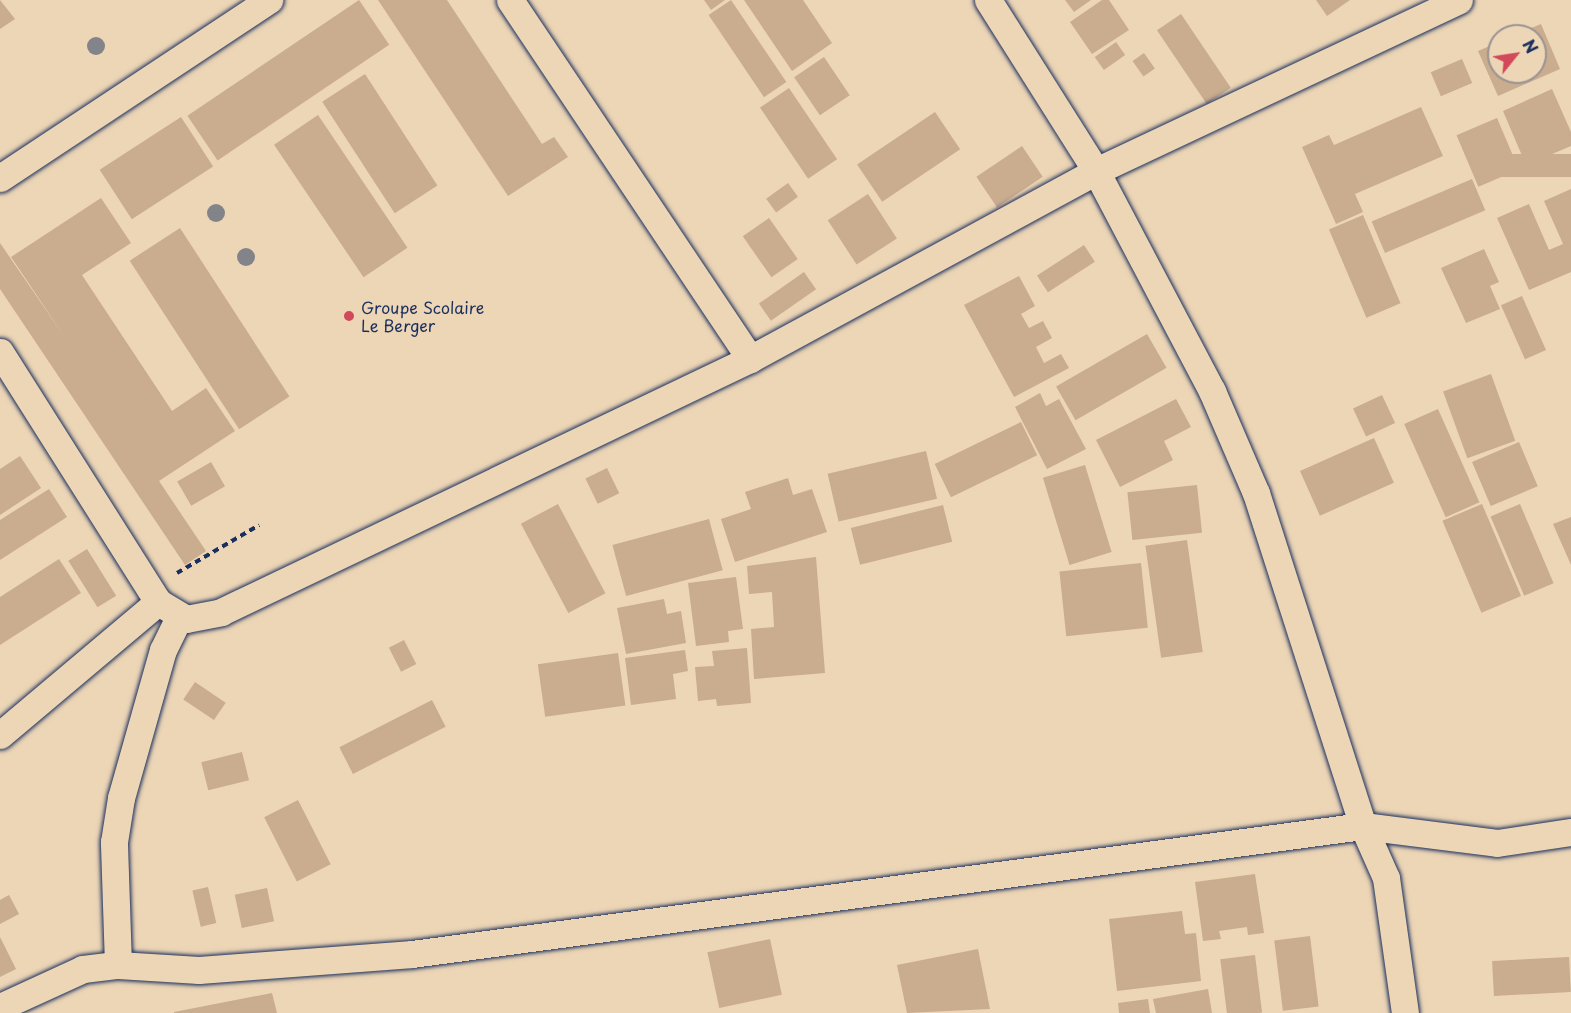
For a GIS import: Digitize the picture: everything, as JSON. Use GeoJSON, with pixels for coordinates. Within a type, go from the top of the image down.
{"type":"FeatureCollection","features":[{"type":"Feature","properties":{"kind":"street"},"geometry":{"type":"LineString","coordinates":[[0,178],[269,0]]}},
{"type":"Feature","properties":{"kind":"street"},"geometry":{"type":"LineString","coordinates":[[510,0],[750,359]]}},
{"type":"Feature","properties":{"kind":"street"},"geometry":{"type":"LineString","coordinates":[[987,0],[1096,171],[1212,391],[1256,493],[1363,826],[1386,879],[1405,1013]]}},
{"type":"Feature","properties":{"kind":"street"},"geometry":{"type":"LineString","coordinates":[[0,735],[163,603],[221,612],[750,359],[1096,171],[1458,0]]}},
{"type":"Feature","properties":{"kind":"street"},"geometry":{"type":"LineString","coordinates":[[0,352],[163,603],[163,650],[121,798],[114,842],[118,965]]}},
{"type":"Feature","properties":{"kind":"street"},"geometry":{"type":"LineString","coordinates":[[0,1007],[46,982],[118,965],[199,970],[412,954],[1363,826],[1497,843],[1571,832]]}},
{"type":"Feature","properties":{"kind":"path"},"geometry":{"type":"LineString","coordinates":[[163,603],[259,525]]}},
{"type":"Feature","properties":{"kind":"building"},"geometry":{"type":"Polygon","coordinates":[[[0,0],[15,19],[0,29],[0,0]]]}},
{"type":"Feature","properties":{"kind":"building"},"geometry":{"type":"Polygon","coordinates":[[[359,0],[389,45],[218,161],[187,116],[359,0]]]}},
{"type":"Feature","properties":{"kind":"building"},"geometry":{"type":"Polygon","coordinates":[[[378,0],[447,0],[542,144],[554,137],[568,157],[508,196],[378,0]]]}},
{"type":"Feature","properties":{"kind":"building"},"geometry":{"type":"Polygon","coordinates":[[[704,0],[725,0],[711,10],[704,0]]]}},
{"type":"Feature","properties":{"kind":"building"},"geometry":{"type":"Polygon","coordinates":[[[731,0],[786,82],[764,97],[709,15],[731,0]]]}},
{"type":"Feature","properties":{"kind":"building"},"geometry":{"type":"Polygon","coordinates":[[[744,0],[803,0],[832,43],[792,71],[744,0]]]}},
{"type":"Feature","properties":{"kind":"building"},"geometry":{"type":"Polygon","coordinates":[[[1065,0],[1091,0],[1074,12],[1065,0]]]}},
{"type":"Feature","properties":{"kind":"building"},"geometry":{"type":"Polygon","coordinates":[[[1102,0],[1109,0],[1129,30],[1092,54],[1070,22],[1102,0]]]}},
{"type":"Feature","properties":{"kind":"building"},"geometry":{"type":"Polygon","coordinates":[[[1316,0],[1350,0],[1327,16],[1316,0]]]}},
{"type":"Feature","properties":{"kind":"building"},"geometry":{"type":"Polygon","coordinates":[[[1181,14],[1231,88],[1207,104],[1157,30],[1181,14]]]}},
{"type":"Feature","properties":{"kind":"building"},"geometry":{"type":"Polygon","coordinates":[[[1547,38],[1560,69],[1547,75],[1547,38]]]}},
{"type":"Feature","properties":{"kind":"building"},"geometry":{"type":"Polygon","coordinates":[[[1116,42],[1125,55],[1104,70],[1095,57],[1116,42]]]}},
{"type":"Feature","properties":{"kind":"building"},"geometry":{"type":"Polygon","coordinates":[[[1487,47],[1487,71],[1478,51],[1487,47]]]}},
{"type":"Feature","properties":{"kind":"building"},"geometry":{"type":"Polygon","coordinates":[[[1144,53],[1155,69],[1143,77],[1133,61],[1144,53]]]}},
{"type":"Feature","properties":{"kind":"building"},"geometry":{"type":"Polygon","coordinates":[[[824,57],[850,95],[820,115],[794,77],[824,57]]]}},
{"type":"Feature","properties":{"kind":"building"},"geometry":{"type":"Polygon","coordinates":[[[1462,59],[1472,83],[1441,96],[1431,72],[1462,59]]]}},
{"type":"Feature","properties":{"kind":"building"},"geometry":{"type":"Polygon","coordinates":[[[365,74],[437,186],[395,213],[322,102],[365,74]]]}},
{"type":"Feature","properties":{"kind":"building"},"geometry":{"type":"Polygon","coordinates":[[[1493,84],[1526,84],[1498,96],[1493,84]]]}},
{"type":"Feature","properties":{"kind":"building"},"geometry":{"type":"Polygon","coordinates":[[[789,88],[837,159],[808,179],[760,108],[789,88]]]}},
{"type":"Feature","properties":{"kind":"building"},"geometry":{"type":"Polygon","coordinates":[[[1552,89],[1571,132],[1571,146],[1526,165],[1503,111],[1552,89]]]}},
{"type":"Feature","properties":{"kind":"building"},"geometry":{"type":"Polygon","coordinates":[[[1421,107],[1443,156],[1355,194],[1363,212],[1336,224],[1302,147],[1329,135],[1334,145],[1421,107]]]}},
{"type":"Feature","properties":{"kind":"building"},"geometry":{"type":"Polygon","coordinates":[[[935,112],[960,149],[882,202],[857,165],[935,112]]]}},
{"type":"Feature","properties":{"kind":"building"},"geometry":{"type":"Polygon","coordinates":[[[318,115],[407,248],[364,277],[274,145],[318,115]]]}},
{"type":"Feature","properties":{"kind":"building"},"geometry":{"type":"Polygon","coordinates":[[[181,117],[213,166],[132,219],[100,170],[181,117]]]}},
{"type":"Feature","properties":{"kind":"building"},"geometry":{"type":"Polygon","coordinates":[[[1497,118],[1519,170],[1478,187],[1456,135],[1497,118]]]}},
{"type":"Feature","properties":{"kind":"building"},"geometry":{"type":"Polygon","coordinates":[[[1022,146],[1043,177],[997,207],[976,177],[1022,146]]]}},
{"type":"Feature","properties":{"kind":"building"},"geometry":{"type":"Polygon","coordinates":[[[1475,154],[1571,154],[1571,177],[1475,177],[1475,154]]]}},
{"type":"Feature","properties":{"kind":"building"},"geometry":{"type":"Polygon","coordinates":[[[1472,179],[1485,210],[1385,253],[1372,222],[1472,179]]]}},
{"type":"Feature","properties":{"kind":"building"},"geometry":{"type":"Polygon","coordinates":[[[788,183],[798,197],[776,213],[766,199],[788,183]]]}},
{"type":"Feature","properties":{"kind":"building"},"geometry":{"type":"Polygon","coordinates":[[[1571,189],[1571,272],[1529,290],[1497,218],[1529,204],[1549,250],[1563,244],[1544,201],[1571,189]]]}},
{"type":"Feature","properties":{"kind":"building"},"geometry":{"type":"Polygon","coordinates":[[[868,194],[897,238],[857,265],[828,220],[868,194]]]}},
{"type":"Feature","properties":{"kind":"building"},"geometry":{"type":"Polygon","coordinates":[[[101,198],[131,243],[82,275],[172,411],[206,388],[235,431],[159,481],[206,551],[185,565],[0,289],[0,243],[66,339],[11,257],[101,198]]]}},
{"type":"Feature","properties":{"kind":"building"},"geometry":{"type":"Polygon","coordinates":[[[1363,215],[1401,303],[1366,318],[1329,229],[1363,215]]]}},
{"type":"Feature","properties":{"kind":"building"},"geometry":{"type":"Polygon","coordinates":[[[769,218],[798,259],[771,277],[743,236],[769,218]]]}},
{"type":"Feature","properties":{"kind":"building"},"geometry":{"type":"Polygon","coordinates":[[[180,228],[289,397],[239,429],[130,261],[180,228]]]}},
{"type":"Feature","properties":{"kind":"building"},"geometry":{"type":"Polygon","coordinates":[[[1084,245],[1095,262],[1048,292],[1037,275],[1084,245]]]}},
{"type":"Feature","properties":{"kind":"building"},"geometry":{"type":"Polygon","coordinates":[[[1484,249],[1499,282],[1490,286],[1500,309],[1466,323],[1441,268],[1484,249]]]}},
{"type":"Feature","properties":{"kind":"building"},"geometry":{"type":"Polygon","coordinates":[[[804,272],[816,289],[771,321],[759,304],[804,272]]]}},
{"type":"Feature","properties":{"kind":"building"},"geometry":{"type":"Polygon","coordinates":[[[1019,276],[1035,306],[1021,314],[1029,328],[1043,321],[1052,338],[1036,347],[1044,363],[1061,354],[1069,368],[1014,397],[964,305],[1019,276]]]}},
{"type":"Feature","properties":{"kind":"building"},"geometry":{"type":"Polygon","coordinates":[[[1522,296],[1546,350],[1525,359],[1501,305],[1522,296]]]}},
{"type":"Feature","properties":{"kind":"building"},"geometry":{"type":"Polygon","coordinates":[[[1147,334],[1166,368],[1076,420],[1056,387],[1147,334]]]}},
{"type":"Feature","properties":{"kind":"building"},"geometry":{"type":"Polygon","coordinates":[[[1491,374],[1515,441],[1467,458],[1443,391],[1491,374]]]}},
{"type":"Feature","properties":{"kind":"building"},"geometry":{"type":"Polygon","coordinates":[[[1040,393],[1046,406],[1059,399],[1086,449],[1047,469],[1015,407],[1040,393]]]}},
{"type":"Feature","properties":{"kind":"building"},"geometry":{"type":"Polygon","coordinates":[[[1382,395],[1395,423],[1366,437],[1353,409],[1382,395]]]}},
{"type":"Feature","properties":{"kind":"building"},"geometry":{"type":"Polygon","coordinates":[[[1176,399],[1191,427],[1164,441],[1173,460],[1120,487],[1096,440],[1176,399]]]}},
{"type":"Feature","properties":{"kind":"building"},"geometry":{"type":"Polygon","coordinates":[[[1438,409],[1479,502],[1446,517],[1404,424],[1438,409]]]}},
{"type":"Feature","properties":{"kind":"building"},"geometry":{"type":"Polygon","coordinates":[[[1021,422],[1037,455],[951,497],[935,464],[1021,422]]]}},
{"type":"Feature","properties":{"kind":"building"},"geometry":{"type":"Polygon","coordinates":[[[1374,438],[1394,483],[1320,516],[1300,471],[1374,438]]]}},
{"type":"Feature","properties":{"kind":"building"},"geometry":{"type":"Polygon","coordinates":[[[1519,442],[1538,486],[1491,506],[1472,462],[1519,442]]]}},
{"type":"Feature","properties":{"kind":"building"},"geometry":{"type":"Polygon","coordinates":[[[926,451],[937,499],[839,521],[828,474],[926,451]]]}},
{"type":"Feature","properties":{"kind":"building"},"geometry":{"type":"Polygon","coordinates":[[[20,456],[41,488],[0,515],[0,469],[20,456]]]}},
{"type":"Feature","properties":{"kind":"building"},"geometry":{"type":"Polygon","coordinates":[[[211,462],[225,486],[191,506],[177,482],[211,462]]]}},
{"type":"Feature","properties":{"kind":"building"},"geometry":{"type":"Polygon","coordinates":[[[1085,465],[1112,552],[1070,565],[1043,478],[1085,465]]]}},
{"type":"Feature","properties":{"kind":"building"},"geometry":{"type":"Polygon","coordinates":[[[607,468],[619,493],[598,504],[585,479],[607,468]]]}},
{"type":"Feature","properties":{"kind":"building"},"geometry":{"type":"Polygon","coordinates":[[[788,478],[793,495],[812,489],[827,532],[735,562],[721,519],[751,509],[745,492],[788,478]]]}},
{"type":"Feature","properties":{"kind":"building"},"geometry":{"type":"Polygon","coordinates":[[[1197,485],[1202,533],[1132,540],[1127,492],[1197,485]]]}},
{"type":"Feature","properties":{"kind":"building"},"geometry":{"type":"Polygon","coordinates":[[[49,489],[67,517],[0,560],[0,520],[49,489]]]}},
{"type":"Feature","properties":{"kind":"building"},"geometry":{"type":"Polygon","coordinates":[[[558,504],[605,593],[568,613],[521,524],[558,504]]]}},
{"type":"Feature","properties":{"kind":"building"},"geometry":{"type":"Polygon","coordinates":[[[1482,504],[1521,596],[1481,613],[1442,521],[1482,504]]]}},
{"type":"Feature","properties":{"kind":"building"},"geometry":{"type":"Polygon","coordinates":[[[1520,504],[1554,583],[1524,596],[1491,517],[1520,504]]]}},
{"type":"Feature","properties":{"kind":"building"},"geometry":{"type":"Polygon","coordinates":[[[943,505],[952,542],[860,565],[851,528],[943,505]]]}},
{"type":"Feature","properties":{"kind":"building"},"geometry":{"type":"Polygon","coordinates":[[[1571,517],[1571,565],[1553,524],[1571,517]]]}},
{"type":"Feature","properties":{"kind":"building"},"geometry":{"type":"Polygon","coordinates":[[[709,519],[723,570],[626,596],[612,545],[709,519]]]}},
{"type":"Feature","properties":{"kind":"building"},"geometry":{"type":"Polygon","coordinates":[[[1187,540],[1203,652],[1161,658],[1145,546],[1187,540]]]}},
{"type":"Feature","properties":{"kind":"building"},"geometry":{"type":"Polygon","coordinates":[[[87,549],[116,596],[97,607],[68,561],[87,549]]]}},
{"type":"Feature","properties":{"kind":"building"},"geometry":{"type":"Polygon","coordinates":[[[816,557],[825,673],[754,679],[751,629],[774,627],[772,592],[749,594],[747,566],[816,557]]]}},
{"type":"Feature","properties":{"kind":"building"},"geometry":{"type":"Polygon","coordinates":[[[59,559],[81,593],[0,645],[0,597],[59,559]]]}},
{"type":"Feature","properties":{"kind":"building"},"geometry":{"type":"Polygon","coordinates":[[[1141,563],[1148,628],[1066,636],[1059,572],[1141,563]]]}},
{"type":"Feature","properties":{"kind":"building"},"geometry":{"type":"Polygon","coordinates":[[[736,577],[743,629],[728,631],[729,642],[696,646],[688,583],[736,577]]]}},
{"type":"Feature","properties":{"kind":"building"},"geometry":{"type":"Polygon","coordinates":[[[664,599],[667,614],[681,611],[686,643],[626,654],[617,608],[664,599]]]}},
{"type":"Feature","properties":{"kind":"building"},"geometry":{"type":"Polygon","coordinates":[[[404,640],[416,664],[401,672],[389,648],[404,640]]]}},
{"type":"Feature","properties":{"kind":"building"},"geometry":{"type":"Polygon","coordinates":[[[747,648],[751,703],[717,706],[716,699],[698,701],[695,667],[714,666],[712,651],[747,648]]]}},
{"type":"Feature","properties":{"kind":"building"},"geometry":{"type":"Polygon","coordinates":[[[685,650],[688,671],[673,674],[676,699],[631,705],[625,658],[685,650]]]}},
{"type":"Feature","properties":{"kind":"building"},"geometry":{"type":"Polygon","coordinates":[[[618,653],[625,705],[545,717],[538,664],[618,653]]]}},
{"type":"Feature","properties":{"kind":"building"},"geometry":{"type":"Polygon","coordinates":[[[195,682],[226,703],[214,720],[183,699],[195,682]]]}},
{"type":"Feature","properties":{"kind":"building"},"geometry":{"type":"Polygon","coordinates":[[[432,700],[446,727],[353,774],[339,747],[432,700]]]}},
{"type":"Feature","properties":{"kind":"building"},"geometry":{"type":"Polygon","coordinates":[[[242,752],[249,780],[208,790],[201,762],[242,752]]]}},
{"type":"Feature","properties":{"kind":"building"},"geometry":{"type":"Polygon","coordinates":[[[298,800],[331,864],[297,881],[264,817],[298,800]]]}},
{"type":"Feature","properties":{"kind":"building"},"geometry":{"type":"Polygon","coordinates":[[[1255,874],[1264,933],[1248,935],[1247,927],[1219,931],[1221,939],[1203,941],[1195,882],[1255,874]]]}},
{"type":"Feature","properties":{"kind":"building"},"geometry":{"type":"Polygon","coordinates":[[[208,887],[216,923],[201,927],[192,891],[208,887]]]}},
{"type":"Feature","properties":{"kind":"building"},"geometry":{"type":"Polygon","coordinates":[[[267,888],[274,921],[242,928],[235,895],[267,888]]]}},
{"type":"Feature","properties":{"kind":"building"},"geometry":{"type":"Polygon","coordinates":[[[9,895],[19,914],[0,924],[0,900],[9,895]]]}},
{"type":"Feature","properties":{"kind":"building"},"geometry":{"type":"Polygon","coordinates":[[[1182,911],[1185,934],[1196,933],[1201,981],[1117,991],[1109,919],[1182,911]]]}},
{"type":"Feature","properties":{"kind":"building"},"geometry":{"type":"Polygon","coordinates":[[[1310,936],[1319,1006],[1283,1011],[1274,940],[1310,936]]]}},
{"type":"Feature","properties":{"kind":"building"},"geometry":{"type":"Polygon","coordinates":[[[0,937],[16,969],[0,977],[0,937]]]}},
{"type":"Feature","properties":{"kind":"building"},"geometry":{"type":"Polygon","coordinates":[[[770,939],[782,995],[719,1008],[707,952],[770,939]]]}},
{"type":"Feature","properties":{"kind":"building"},"geometry":{"type":"Polygon","coordinates":[[[978,949],[990,1009],[907,1013],[897,965],[978,949]]]}},
{"type":"Feature","properties":{"kind":"building"},"geometry":{"type":"Polygon","coordinates":[[[1255,955],[1262,1013],[1227,1013],[1220,959],[1255,955]]]}},
{"type":"Feature","properties":{"kind":"building"},"geometry":{"type":"Polygon","coordinates":[[[1569,957],[1571,992],[1494,996],[1492,961],[1569,957]]]}},
{"type":"Feature","properties":{"kind":"building"},"geometry":{"type":"Polygon","coordinates":[[[1208,989],[1212,1013],[1156,1013],[1153,999],[1208,989]]]}},
{"type":"Feature","properties":{"kind":"building"},"geometry":{"type":"Polygon","coordinates":[[[272,993],[277,1013],[174,1013],[174,1012],[272,993]]]}},
{"type":"Feature","properties":{"kind":"building"},"geometry":{"type":"Polygon","coordinates":[[[1148,999],[1150,1013],[1119,1013],[1118,1003],[1148,999]]]}},
{"type":"Feature","properties":{"kind":"place","name":"Groupe Scolaire Le Berger"},"geometry":{"type":"Point","coordinates":[349,316]}}]}
